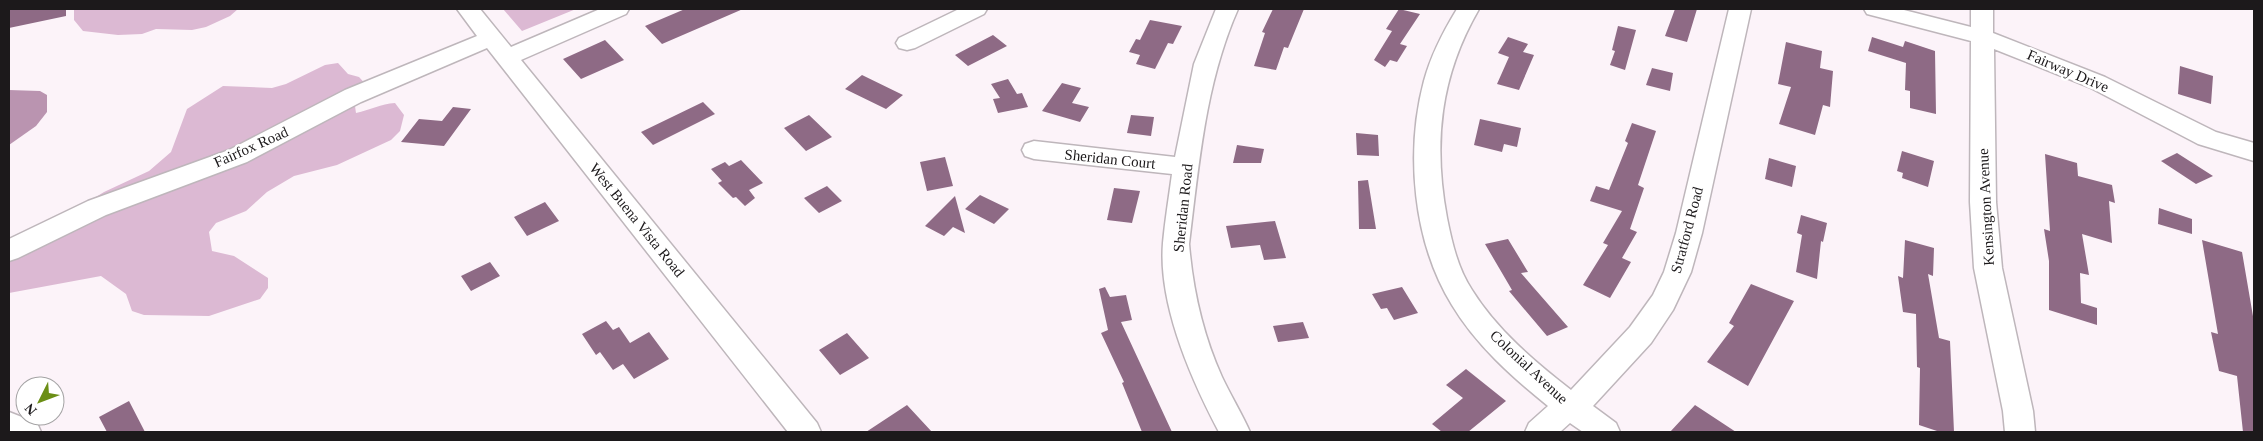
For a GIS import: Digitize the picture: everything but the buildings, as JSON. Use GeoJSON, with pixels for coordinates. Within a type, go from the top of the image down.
{"type":"FeatureCollection","features":[{"type":"Feature","properties":{"kind":"street","name":"West Buena Vista Road"},"geometry":{"type":"LineString","coordinates":[[468,9],[806,432]]}},
{"type":"Feature","properties":{"kind":"street","name":"Fairfox Road"},"geometry":{"type":"LineString","coordinates":[[9,251],[97,208],[238,156],[353,96],[618,9]]}},
{"type":"Feature","properties":{"kind":"street"},"geometry":{"type":"LineString","coordinates":[[908,42],[976,9]]}},
{"type":"Feature","properties":{"kind":"street","name":"Sheridan Road"},"geometry":{"type":"LineString","coordinates":[[1227,9],[1210,48],[1200,89],[1176,244],[1177,270],[1184,309],[1198,357],[1235,432]]}},
{"type":"Feature","properties":{"kind":"street","name":"Colonial Avenue"},"geometry":{"type":"LineString","coordinates":[[1468,9],[1446,48],[1431,98],[1427,135],[1428,181],[1436,233],[1447,269],[1463,298],[1498,343],[1550,390],[1605,432]]}},
{"type":"Feature","properties":{"kind":"street","name":"Stratford Road"},"geometry":{"type":"LineString","coordinates":[[1540,432],[1565,409],[1572,408],[1631,346],[1653,317],[1672,285],[1693,212],[1740,9]]}},
{"type":"Feature","properties":{"kind":"street","name":"Fairway Drive"},"geometry":{"type":"LineString","coordinates":[[1875,9],[1981,37],[2097,82],[2207,138],[2254,152]]}},
{"type":"Feature","properties":{"kind":"street","name":"Kensington Avenue"},"geometry":{"type":"LineString","coordinates":[[1982,9],[1983,202],[1988,268],[2018,411],[2020,432]]}},
{"type":"Feature","properties":{"kind":"street","name":"Sheridan Court"},"geometry":{"type":"LineString","coordinates":[[1034,150],[1187,167]]}},
{"type":"Feature","properties":{"kind":"street"},"geometry":{"type":"LineString","coordinates":[[9,425],[26,432]]}},
{"type":"Feature","properties":{"kind":"shaded area"},"geometry":{"type":"Polygon","coordinates":[[[74,9],[238,9],[230,16],[206,27],[192,30],[156,29],[142,34],[118,35],[83,31],[74,20],[74,9]]]}},
{"type":"Feature","properties":{"kind":"shaded area"},"geometry":{"type":"Polygon","coordinates":[[[503,9],[576,9],[522,31],[503,9]]]}},
{"type":"Feature","properties":{"kind":"shaded area"},"geometry":{"type":"Polygon","coordinates":[[[338,63],[348,74],[359,77],[371,90],[355,106],[356,113],[395,103],[404,115],[400,131],[391,140],[337,165],[294,176],[267,192],[246,211],[216,223],[209,232],[212,251],[234,256],[268,278],[268,288],[260,299],[209,316],[144,315],[132,311],[126,294],[101,276],[9,293],[9,239],[62,218],[104,192],[149,171],[171,152],[187,109],[223,86],[272,88],[286,84],[325,65],[338,63]]]}},
{"type":"Feature","properties":{"kind":"shaded area"},"geometry":{"type":"Polygon","coordinates":[[[9,90],[40,91],[47,95],[47,112],[36,126],[9,145],[9,90]]]}}]}
